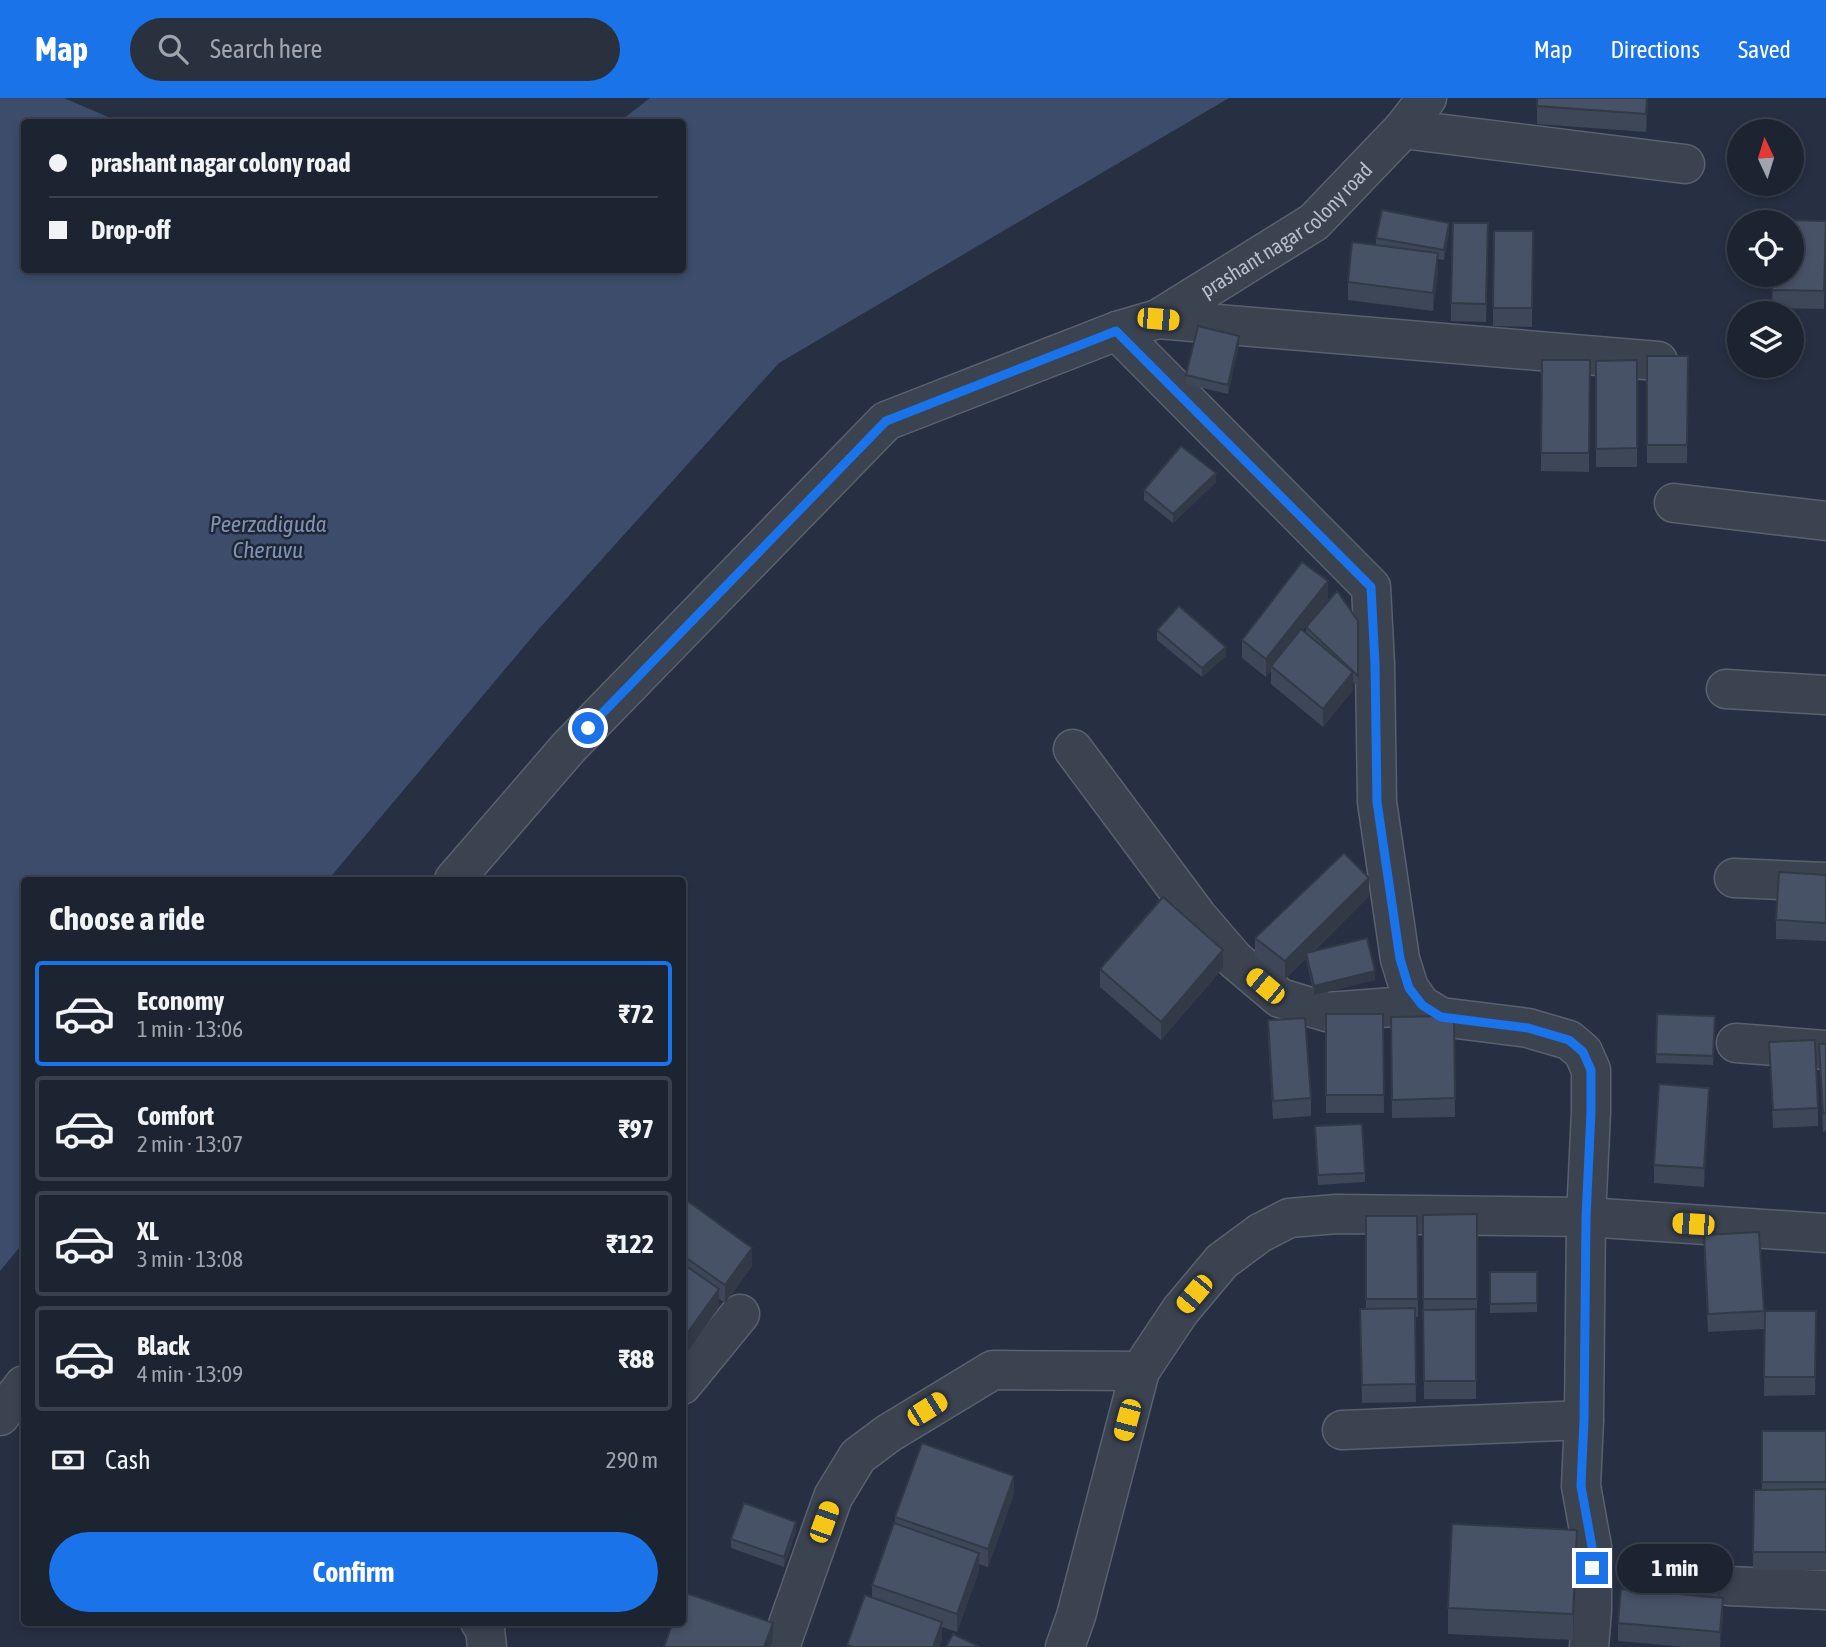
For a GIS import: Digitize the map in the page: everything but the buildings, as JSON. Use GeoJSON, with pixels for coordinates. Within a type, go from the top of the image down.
{"type":"FeatureCollection","features":[{"type":"Feature","properties":{"kind":"street","name":"prashant nagar colony road"},"geometry":{"type":"LineString","coordinates":[[457,877],[569,747],[886,421],[1116,331],[1158,319],[1314,222],[1403,129],[1427,98]]}},
{"type":"Feature","properties":{"kind":"street"},"geometry":{"type":"LineString","coordinates":[[1403,129],[1685,164]]}},
{"type":"Feature","properties":{"kind":"street"},"geometry":{"type":"LineString","coordinates":[[1158,319],[1658,361]]}},
{"type":"Feature","properties":{"kind":"street"},"geometry":{"type":"LineString","coordinates":[[1116,331],[1371,587],[1377,802],[1400,959],[1409,988],[1422,1005],[1441,1017],[1528,1028],[1569,1040],[1583,1052],[1591,1070],[1581,1486],[1592,1547],[1589,1647]]}},
{"type":"Feature","properties":{"kind":"street"},"geometry":{"type":"LineString","coordinates":[[1674,503],[1826,521]]}},
{"type":"Feature","properties":{"kind":"street"},"geometry":{"type":"LineString","coordinates":[[1726,689],[1826,695]]}},
{"type":"Feature","properties":{"kind":"street"},"geometry":{"type":"LineString","coordinates":[[1073,749],[1198,917],[1235,960],[1280,998],[1327,1012],[1422,1005]]}},
{"type":"Feature","properties":{"kind":"street"},"geometry":{"type":"LineString","coordinates":[[1734,878],[1826,883]]}},
{"type":"Feature","properties":{"kind":"street"},"geometry":{"type":"LineString","coordinates":[[1736,1043],[1826,1051]]}},
{"type":"Feature","properties":{"kind":"street"},"geometry":{"type":"LineString","coordinates":[[1065,1647],[1140,1371],[1180,1311],[1222,1261],[1260,1233],[1289,1218],[1337,1214],[1586,1217],[1826,1233]]}},
{"type":"Feature","properties":{"kind":"street"},"geometry":{"type":"LineString","coordinates":[[686,1380],[740,1314]]}},
{"type":"Feature","properties":{"kind":"street"},"geometry":{"type":"LineString","coordinates":[[780,1647],[833,1497],[858,1456],[889,1433],[993,1370],[1140,1371]]}},
{"type":"Feature","properties":{"kind":"street"},"geometry":{"type":"LineString","coordinates":[[0,1416],[21,1389]]}},
{"type":"Feature","properties":{"kind":"street"},"geometry":{"type":"LineString","coordinates":[[1342,1430],[1584,1420]]}},
{"type":"Feature","properties":{"kind":"street"},"geometry":{"type":"LineString","coordinates":[[1728,1586],[1826,1590]]}},
{"type":"Feature","properties":{"kind":"water","name":"Peerzadiguda Cheruvu"},"geometry":{"type":"Polygon","coordinates":[[[0,98],[64,98],[113,119],[21,119],[21,273],[686,273],[686,119],[623,119],[650,98],[1229,98],[779,363],[538,630],[331,877],[21,877],[21,1246],[0,1271],[0,98]]]}},
{"type":"Feature","properties":{"kind":"route"},"geometry":{"type":"LineString","coordinates":[[588,728],[886,421],[1116,331],[1371,587],[1377,802],[1400,959],[1409,988],[1422,1005],[1441,1017],[1528,1028],[1569,1040],[1583,1052],[1591,1070],[1581,1486],[1592,1547],[1592,1568]]}}]}
